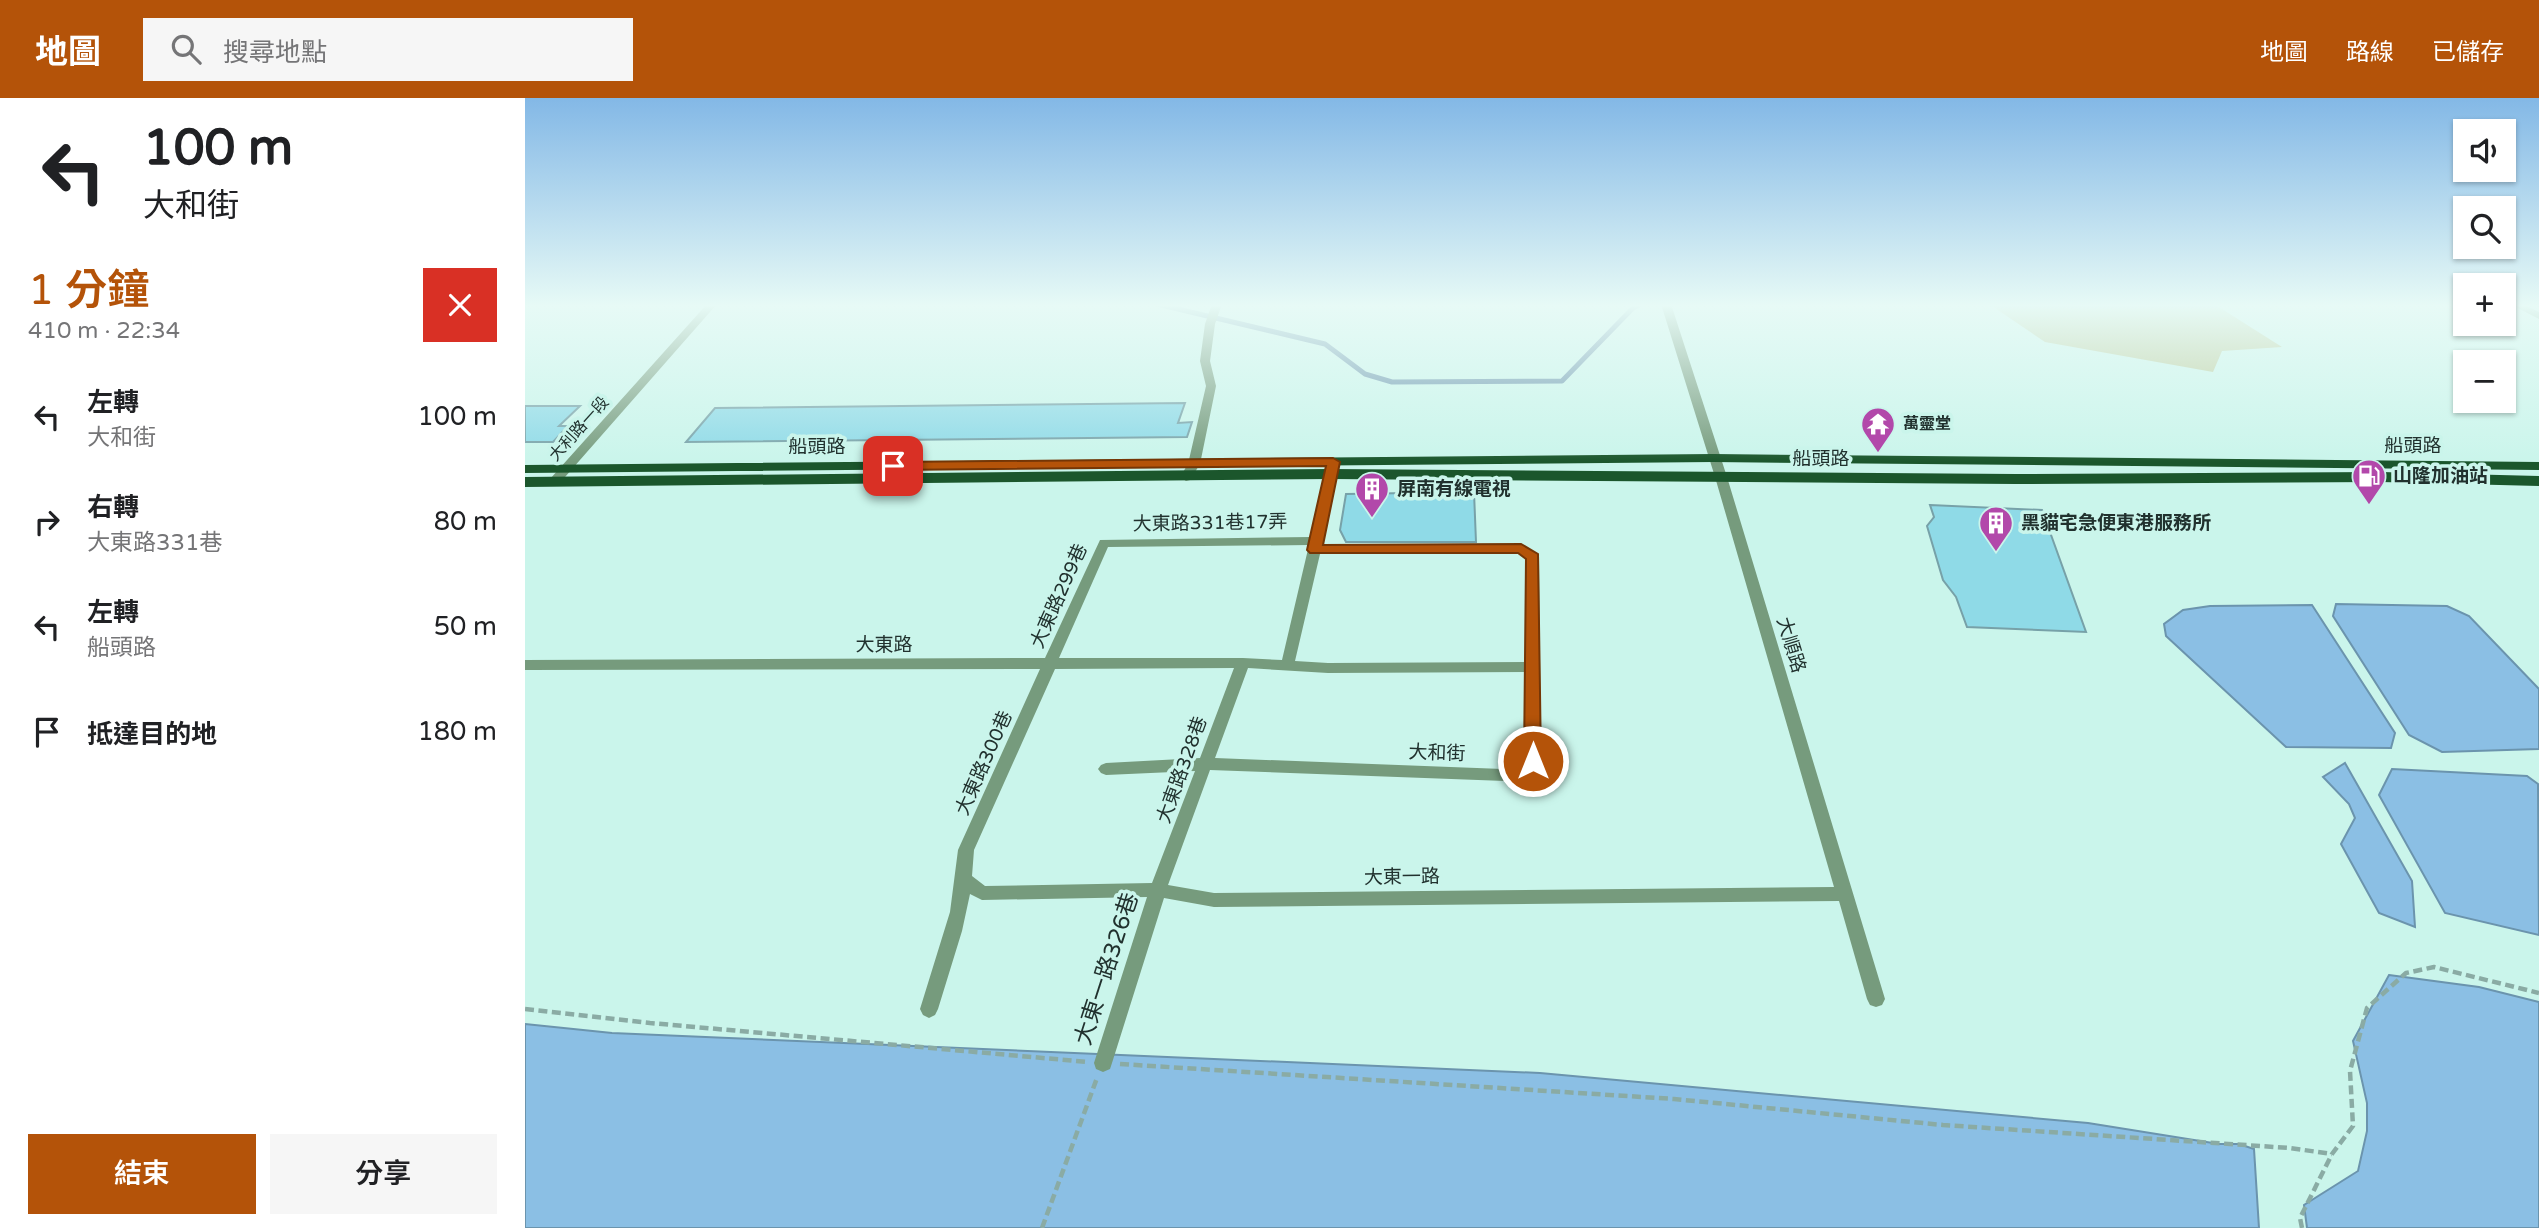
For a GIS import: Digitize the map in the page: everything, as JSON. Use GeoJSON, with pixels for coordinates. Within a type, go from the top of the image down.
{"type":"FeatureCollection","features":[{"type":"Feature","properties":{"kind":"main road","name":"船頭路"},"geometry":{"type":"LineString","coordinates":[[525,482],[1332,468],[1713,458],[2007,459],[2539,467]]}},
{"type":"Feature","properties":{"kind":"main road"},"geometry":{"type":"LineString","coordinates":[[2007,459],[2015,479]]}},
{"type":"Feature","properties":{"kind":"main road"},"geometry":{"type":"LineString","coordinates":[[2368,465],[2381,477]]}},
{"type":"Feature","properties":{"kind":"main road","name":"船頭路"},"geometry":{"type":"LineString","coordinates":[[1332,468],[1721,477],[2381,477],[2539,481]]}},
{"type":"Feature","properties":{"kind":"main road","name":"船頭路"},"geometry":{"type":"LineString","coordinates":[[525,469],[1190,470]]}},
{"type":"Feature","properties":{"kind":"street","name":"大利路一段"},"geometry":{"type":"LineString","coordinates":[[554,482],[665,357]]}},
{"type":"Feature","properties":{"kind":"street"},"geometry":{"type":"LineString","coordinates":[[1190,470],[1211,386],[1206,357]]}},
{"type":"Feature","properties":{"kind":"street","name":"大順路"},"geometry":{"type":"LineString","coordinates":[[1682,357],[1721,477],[1876,999]]}},
{"type":"Feature","properties":{"kind":"street"},"geometry":{"type":"LineString","coordinates":[[1287,666],[1332,468]]}},
{"type":"Feature","properties":{"kind":"street","name":"大東路331巷17弄"},"geometry":{"type":"LineString","coordinates":[[1104,544],[1315,545]]}},
{"type":"Feature","properties":{"kind":"street","name":"大東路299巷"},"geometry":{"type":"LineString","coordinates":[[1049,664],[1104,544]]}},
{"type":"Feature","properties":{"kind":"street","name":"大和街"},"geometry":{"type":"LineString","coordinates":[[1205,764],[1505,775],[1533,761],[1533,557],[1521,548],[1315,545]]}},
{"type":"Feature","properties":{"kind":"street","name":"大東路"},"geometry":{"type":"LineString","coordinates":[[525,665],[1243,663],[1328,668],[1532,667]]}},
{"type":"Feature","properties":{"kind":"street","name":"大東路328巷"},"geometry":{"type":"LineString","coordinates":[[1158,890],[1243,663]]}},
{"type":"Feature","properties":{"kind":"street","name":"大東路300巷"},"geometry":{"type":"LineString","coordinates":[[929,1009],[959,919],[966,850],[1049,664]]}},
{"type":"Feature","properties":{"kind":"street"},"geometry":{"type":"LineString","coordinates":[[1106,769],[1205,764]]}},
{"type":"Feature","properties":{"kind":"street","name":"大東一路"},"geometry":{"type":"LineString","coordinates":[[965,880],[982,893],[1158,890],[1214,900],[1845,894]]}},
{"type":"Feature","properties":{"kind":"street","name":"大東一路326巷"},"geometry":{"type":"LineString","coordinates":[[1103,1063],[1158,890]]}},
{"type":"Feature","properties":{"kind":"path"},"geometry":{"type":"LineString","coordinates":[[2302,1228],[2300,1218],[2332,1154],[2353,1126],[2350,1071],[2367,1008],[2406,973],[2434,967],[2539,993]]}},
{"type":"Feature","properties":{"kind":"path"},"geometry":{"type":"LineString","coordinates":[[525,1009],[650,1023],[1103,1063],[1674,1098],[1943,1125],[2290,1148],[2332,1154]]}},
{"type":"Feature","properties":{"kind":"path"},"geometry":{"type":"LineString","coordinates":[[1042,1228],[1103,1063]]}},
{"type":"Feature","properties":{"kind":"green space"},"geometry":{"type":"Polygon","coordinates":[[[2128,357],[2220,357],[2213,372],[2128,357]]]}},
{"type":"Feature","properties":{"kind":"water"},"geometry":{"type":"Polygon","coordinates":[[[2336,604],[2447,606],[2469,616],[2539,689],[2539,749],[2442,752],[2409,735],[2333,616],[2336,604]]]}},
{"type":"Feature","properties":{"kind":"water"},"geometry":{"type":"Polygon","coordinates":[[[2312,605],[2395,733],[2391,748],[2286,747],[2166,636],[2164,624],[2183,610],[2210,606],[2312,605]]]}},
{"type":"Feature","properties":{"kind":"water"},"geometry":{"type":"Polygon","coordinates":[[[2345,763],[2412,881],[2415,927],[2379,913],[2341,844],[2355,818],[2349,804],[2323,777],[2345,763]]]}},
{"type":"Feature","properties":{"kind":"water"},"geometry":{"type":"Polygon","coordinates":[[[2392,769],[2527,776],[2538,784],[2539,935],[2445,913],[2379,795],[2392,769]]]}},
{"type":"Feature","properties":{"kind":"water"},"geometry":{"type":"Polygon","coordinates":[[[2389,975],[2479,987],[2539,1002],[2539,1228],[2307,1228],[2304,1205],[2358,1171],[2367,1131],[2367,1103],[2353,1041],[2389,975]]]}},
{"type":"Feature","properties":{"kind":"water"},"geometry":{"type":"Polygon","coordinates":[[[525,1024],[612,1033],[1540,1073],[2088,1123],[2219,1144],[2239,1144],[2254,1149],[2259,1228],[525,1228],[525,1024]]]}},
{"type":"Feature","properties":{"kind":"building"},"geometry":{"type":"Polygon","coordinates":[[[1185,403],[1178,423],[1192,422],[1187,437],[686,442],[715,408],[1185,403]]]}},
{"type":"Feature","properties":{"kind":"building"},"geometry":{"type":"Polygon","coordinates":[[[525,406],[580,406],[559,426],[568,426],[553,442],[525,442],[525,406]]]}},
{"type":"Feature","properties":{"kind":"building"},"geometry":{"type":"Polygon","coordinates":[[[1474,492],[1476,542],[1346,542],[1340,530],[1346,494],[1474,492]]]}},
{"type":"Feature","properties":{"kind":"building","name":"黑貓宅急便東港服務所"},"geometry":{"type":"Polygon","coordinates":[[[1930,505],[2042,510],[2086,632],[1967,627],[1956,597],[1943,580],[1927,526],[1934,517],[1930,505]]]}},
{"type":"Feature","properties":{"kind":"waterway"},"geometry":{"type":"LineString","coordinates":[[1342,357],[1365,374],[1392,382],[1562,381],[1586,357]]}},
{"type":"Feature","properties":{"kind":"place","name":"萬靈堂"},"geometry":{"type":"Point","coordinates":[1878,454]}},
{"type":"Feature","properties":{"kind":"place","name":"山隆加油站"},"geometry":{"type":"Point","coordinates":[2369,506]}},
{"type":"Feature","properties":{"kind":"place","name":"屏南有線電視"},"geometry":{"type":"Point","coordinates":[1372,519]}},
{"type":"Feature","properties":{"kind":"place","name":"黑貓宅急便東港服務所"},"geometry":{"type":"Point","coordinates":[1996,553]}},
{"type":"Feature","properties":{"kind":"route"},"geometry":{"type":"LineString","coordinates":[[893,466],[1333,462],[1315,550],[1521,548],[1533,557],[1533,761]]}}]}
